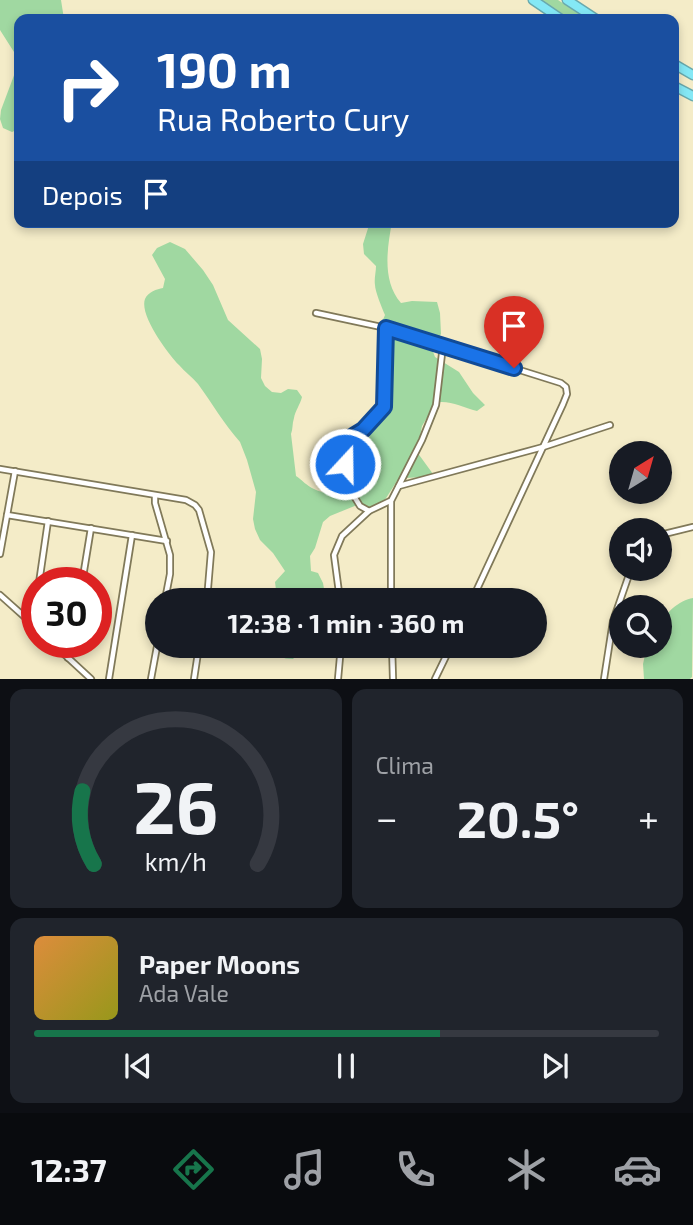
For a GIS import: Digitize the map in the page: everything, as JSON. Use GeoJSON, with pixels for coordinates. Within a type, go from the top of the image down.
{"type":"FeatureCollection","features":[{"type":"Feature","properties":{"kind":"highway"},"geometry":{"type":"LineString","coordinates":[[533,0],[554,14]]}},
{"type":"Feature","properties":{"kind":"highway"},"geometry":{"type":"LineString","coordinates":[[567,0],[588,14]]}},
{"type":"Feature","properties":{"kind":"street"},"geometry":{"type":"LineString","coordinates":[[316,313],[386,328],[561,383],[566,387],[567,394],[477,588]]}},
{"type":"Feature","properties":{"kind":"street"},"geometry":{"type":"LineString","coordinates":[[369,511],[360,506],[352,493],[345,464],[350,438],[363,430],[384,407],[386,328]]}},
{"type":"Feature","properties":{"kind":"street"},"geometry":{"type":"LineString","coordinates":[[391,588],[391,501],[422,440],[436,405],[443,345]]}},
{"type":"Feature","properties":{"kind":"street"},"geometry":{"type":"LineString","coordinates":[[398,486],[542,447],[610,425]]}},
{"type":"Feature","properties":{"kind":"street"},"geometry":{"type":"LineString","coordinates":[[0,469],[186,500],[195,505],[199,510],[211,552],[209,588]]}},
{"type":"Feature","properties":{"kind":"street"},"geometry":{"type":"LineString","coordinates":[[0,554],[15,471]]}},
{"type":"Feature","properties":{"kind":"street"},"geometry":{"type":"LineString","coordinates":[[155,496],[170,555],[167,588]]}},
{"type":"Feature","properties":{"kind":"street"},"geometry":{"type":"LineString","coordinates":[[338,588],[334,555],[342,536],[369,511],[391,501]]}},
{"type":"Feature","properties":{"kind":"street"},"geometry":{"type":"LineString","coordinates":[[7,514],[167,541]]}},
{"type":"Feature","properties":{"kind":"street"},"geometry":{"type":"LineString","coordinates":[[41,567],[48,521]]}},
{"type":"Feature","properties":{"kind":"street"},"geometry":{"type":"LineString","coordinates":[[672,532],[693,527]]}},
{"type":"Feature","properties":{"kind":"street"},"geometry":{"type":"LineString","coordinates":[[85,567],[91,528]]}},
{"type":"Feature","properties":{"kind":"street"},"geometry":{"type":"LineString","coordinates":[[108,679],[132,535]]}},
{"type":"Feature","properties":{"kind":"street"},"geometry":{"type":"LineString","coordinates":[[604,679],[613,621],[627,581]]}},
{"type":"Feature","properties":{"kind":"street"},"geometry":{"type":"LineString","coordinates":[[0,595],[21,614]]}},
{"type":"Feature","properties":{"kind":"street"},"geometry":{"type":"LineString","coordinates":[[151,679],[155,658]]}},
{"type":"Feature","properties":{"kind":"street"},"geometry":{"type":"LineString","coordinates":[[194,679],[197,658]]}},
{"type":"Feature","properties":{"kind":"street"},"geometry":{"type":"LineString","coordinates":[[338,679],[340,658]]}},
{"type":"Feature","properties":{"kind":"street"},"geometry":{"type":"LineString","coordinates":[[393,658],[394,679]]}},
{"type":"Feature","properties":{"kind":"street"},"geometry":{"type":"LineString","coordinates":[[435,679],[445,658]]}},
{"type":"Feature","properties":{"kind":"street"},"geometry":{"type":"LineString","coordinates":[[68,659],[91,679]]}},
{"type":"Feature","properties":{"kind":"green space"},"geometry":{"type":"Polygon","coordinates":[[[0,0],[61,0],[63,14],[14,14],[14,52],[0,30],[0,0]]]}},
{"type":"Feature","properties":{"kind":"green space"},"geometry":{"type":"Polygon","coordinates":[[[541,0],[558,0],[579,14],[562,14],[541,0]]]}},
{"type":"Feature","properties":{"kind":"green space"},"geometry":{"type":"Polygon","coordinates":[[[14,75],[14,131],[3,128],[1,110],[14,75]]]}},
{"type":"Feature","properties":{"kind":"green space"},"geometry":{"type":"Polygon","coordinates":[[[368,228],[391,228],[388,275],[395,294],[401,303],[437,302],[441,334],[432,349],[435,357],[459,372],[485,405],[477,411],[450,403],[433,403],[422,426],[417,452],[433,474],[397,481],[381,506],[373,512],[362,503],[330,516],[323,522],[310,556],[311,571],[318,573],[324,588],[276,588],[275,582],[285,571],[260,540],[255,529],[253,519],[256,492],[240,442],[198,384],[168,352],[146,315],[146,297],[163,288],[165,279],[152,255],[157,248],[170,242],[185,249],[213,285],[228,320],[260,349],[261,378],[265,386],[272,392],[297,390],[302,397],[291,434],[296,476],[314,489],[330,492],[352,481],[363,468],[369,437],[388,406],[387,359],[382,322],[385,315],[375,288],[376,266],[364,254],[363,244],[368,228]]]}},
{"type":"Feature","properties":{"kind":"green space"},"geometry":{"type":"Polygon","coordinates":[[[693,598],[692,677],[644,679],[644,658],[672,658],[672,609],[693,598]]]}},
{"type":"Feature","properties":{"kind":"route"},"geometry":{"type":"LineString","coordinates":[[345,464],[350,438],[363,430],[384,407],[386,328],[514,368]]}}]}
